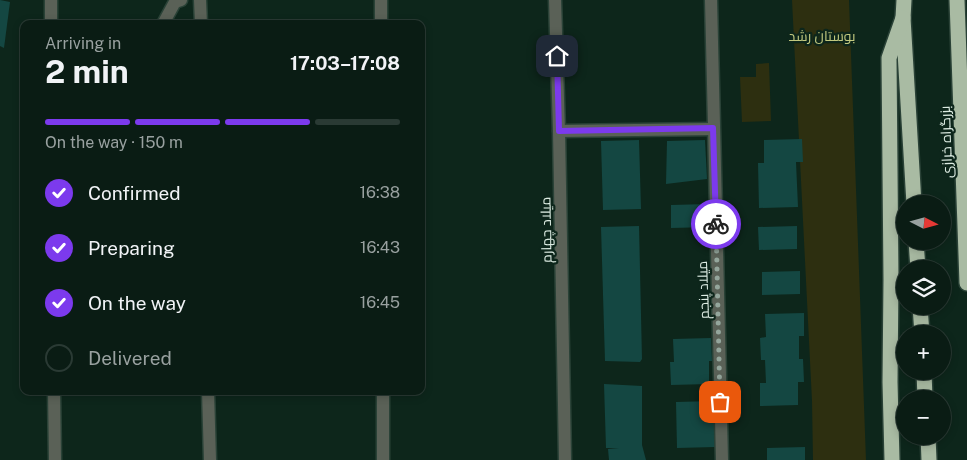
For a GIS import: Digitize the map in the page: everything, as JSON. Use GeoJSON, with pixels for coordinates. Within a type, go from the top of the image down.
{"type":"FeatureCollection","features":[{"type":"Feature","properties":{"kind":"highway"},"geometry":{"type":"LineString","coordinates":[[904,0],[903,18],[913,195]]}},
{"type":"Feature","properties":{"kind":"highway","name":"بزرگراه خرازی"},"geometry":{"type":"LineString","coordinates":[[958,0],[967,283]]}},
{"type":"Feature","properties":{"kind":"highway"},"geometry":{"type":"LineString","coordinates":[[892,460],[889,58],[903,18]]}},
{"type":"Feature","properties":{"kind":"highway"},"geometry":{"type":"LineString","coordinates":[[928,445],[929,460]]}},
{"type":"Feature","properties":{"kind":"street"},"geometry":{"type":"LineString","coordinates":[[51,0],[51,20]]}},
{"type":"Feature","properties":{"kind":"street"},"geometry":{"type":"LineString","coordinates":[[165,20],[175,2],[182,0]]}},
{"type":"Feature","properties":{"kind":"street"},"geometry":{"type":"LineString","coordinates":[[200,0],[200,20]]}},
{"type":"Feature","properties":{"kind":"street"},"geometry":{"type":"LineString","coordinates":[[381,0],[381,20]]}},
{"type":"Feature","properties":{"kind":"street","name":"میلاد چهارم"},"geometry":{"type":"LineString","coordinates":[[555,0],[565,460]]}},
{"type":"Feature","properties":{"kind":"street","name":"میلاد پنجم"},"geometry":{"type":"LineString","coordinates":[[711,0],[722,460]]}},
{"type":"Feature","properties":{"kind":"street"},"geometry":{"type":"LineString","coordinates":[[559,131],[713,128]]}},
{"type":"Feature","properties":{"kind":"street"},"geometry":{"type":"LineString","coordinates":[[54,395],[55,460]]}},
{"type":"Feature","properties":{"kind":"street"},"geometry":{"type":"LineString","coordinates":[[208,395],[210,460]]}},
{"type":"Feature","properties":{"kind":"street"},"geometry":{"type":"LineString","coordinates":[[383,395],[383,460]]}},
{"type":"Feature","properties":{"kind":"green space","name":"بوستان رشد"},"geometry":{"type":"Polygon","coordinates":[[[792,0],[849,0],[866,460],[813,460],[812,401],[792,0]]]}},
{"type":"Feature","properties":{"kind":"green space"},"geometry":{"type":"Polygon","coordinates":[[[769,63],[771,121],[742,122],[740,77],[756,77],[756,64],[769,63]]]}},
{"type":"Feature","properties":{"kind":"building"},"geometry":{"type":"Polygon","coordinates":[[[0,0],[10,2],[4,48],[0,46],[0,0]]]}},
{"type":"Feature","properties":{"kind":"building"},"geometry":{"type":"Polygon","coordinates":[[[802,139],[803,162],[796,162],[798,207],[759,208],[758,163],[764,163],[764,140],[802,139]]]}},
{"type":"Feature","properties":{"kind":"building"},"geometry":{"type":"Polygon","coordinates":[[[639,140],[641,209],[603,210],[601,141],[639,140]]]}},
{"type":"Feature","properties":{"kind":"building"},"geometry":{"type":"Polygon","coordinates":[[[705,140],[707,179],[666,184],[667,141],[705,140]]]}},
{"type":"Feature","properties":{"kind":"building"},"geometry":{"type":"Polygon","coordinates":[[[709,204],[710,227],[671,228],[671,205],[709,204]]]}},
{"type":"Feature","properties":{"kind":"building"},"geometry":{"type":"Polygon","coordinates":[[[639,226],[642,359],[640,362],[605,361],[601,227],[639,226]]]}},
{"type":"Feature","properties":{"kind":"building"},"geometry":{"type":"Polygon","coordinates":[[[797,226],[797,249],[759,250],[758,227],[797,226]]]}},
{"type":"Feature","properties":{"kind":"building"},"geometry":{"type":"Polygon","coordinates":[[[800,271],[800,294],[762,295],[762,272],[800,271]]]}},
{"type":"Feature","properties":{"kind":"building"},"geometry":{"type":"Polygon","coordinates":[[[804,313],[804,336],[799,336],[799,359],[803,359],[804,382],[798,382],[798,405],[760,406],[760,383],[766,383],[765,360],[761,360],[760,338],[766,337],[765,314],[804,313]]]}},
{"type":"Feature","properties":{"kind":"building"},"geometry":{"type":"Polygon","coordinates":[[[711,338],[712,361],[709,361],[709,384],[671,385],[670,362],[674,362],[673,339],[711,338]]]}},
{"type":"Feature","properties":{"kind":"building"},"geometry":{"type":"Polygon","coordinates":[[[604,384],[642,386],[642,445],[646,460],[609,460],[608,449],[619,448],[606,448],[604,384]]]}},
{"type":"Feature","properties":{"kind":"building"},"geometry":{"type":"Polygon","coordinates":[[[714,401],[715,447],[677,448],[676,402],[714,401]]]}},
{"type":"Feature","properties":{"kind":"building"},"geometry":{"type":"Polygon","coordinates":[[[805,447],[805,460],[767,460],[767,448],[805,447]]]}},
{"type":"Feature","properties":{"kind":"way so far"},"geometry":{"type":"LineString","coordinates":[[716,224],[720,402]]}},
{"type":"Feature","properties":{"kind":"route"},"geometry":{"type":"LineString","coordinates":[[557,56],[559,131],[713,128],[716,224]]}}]}
